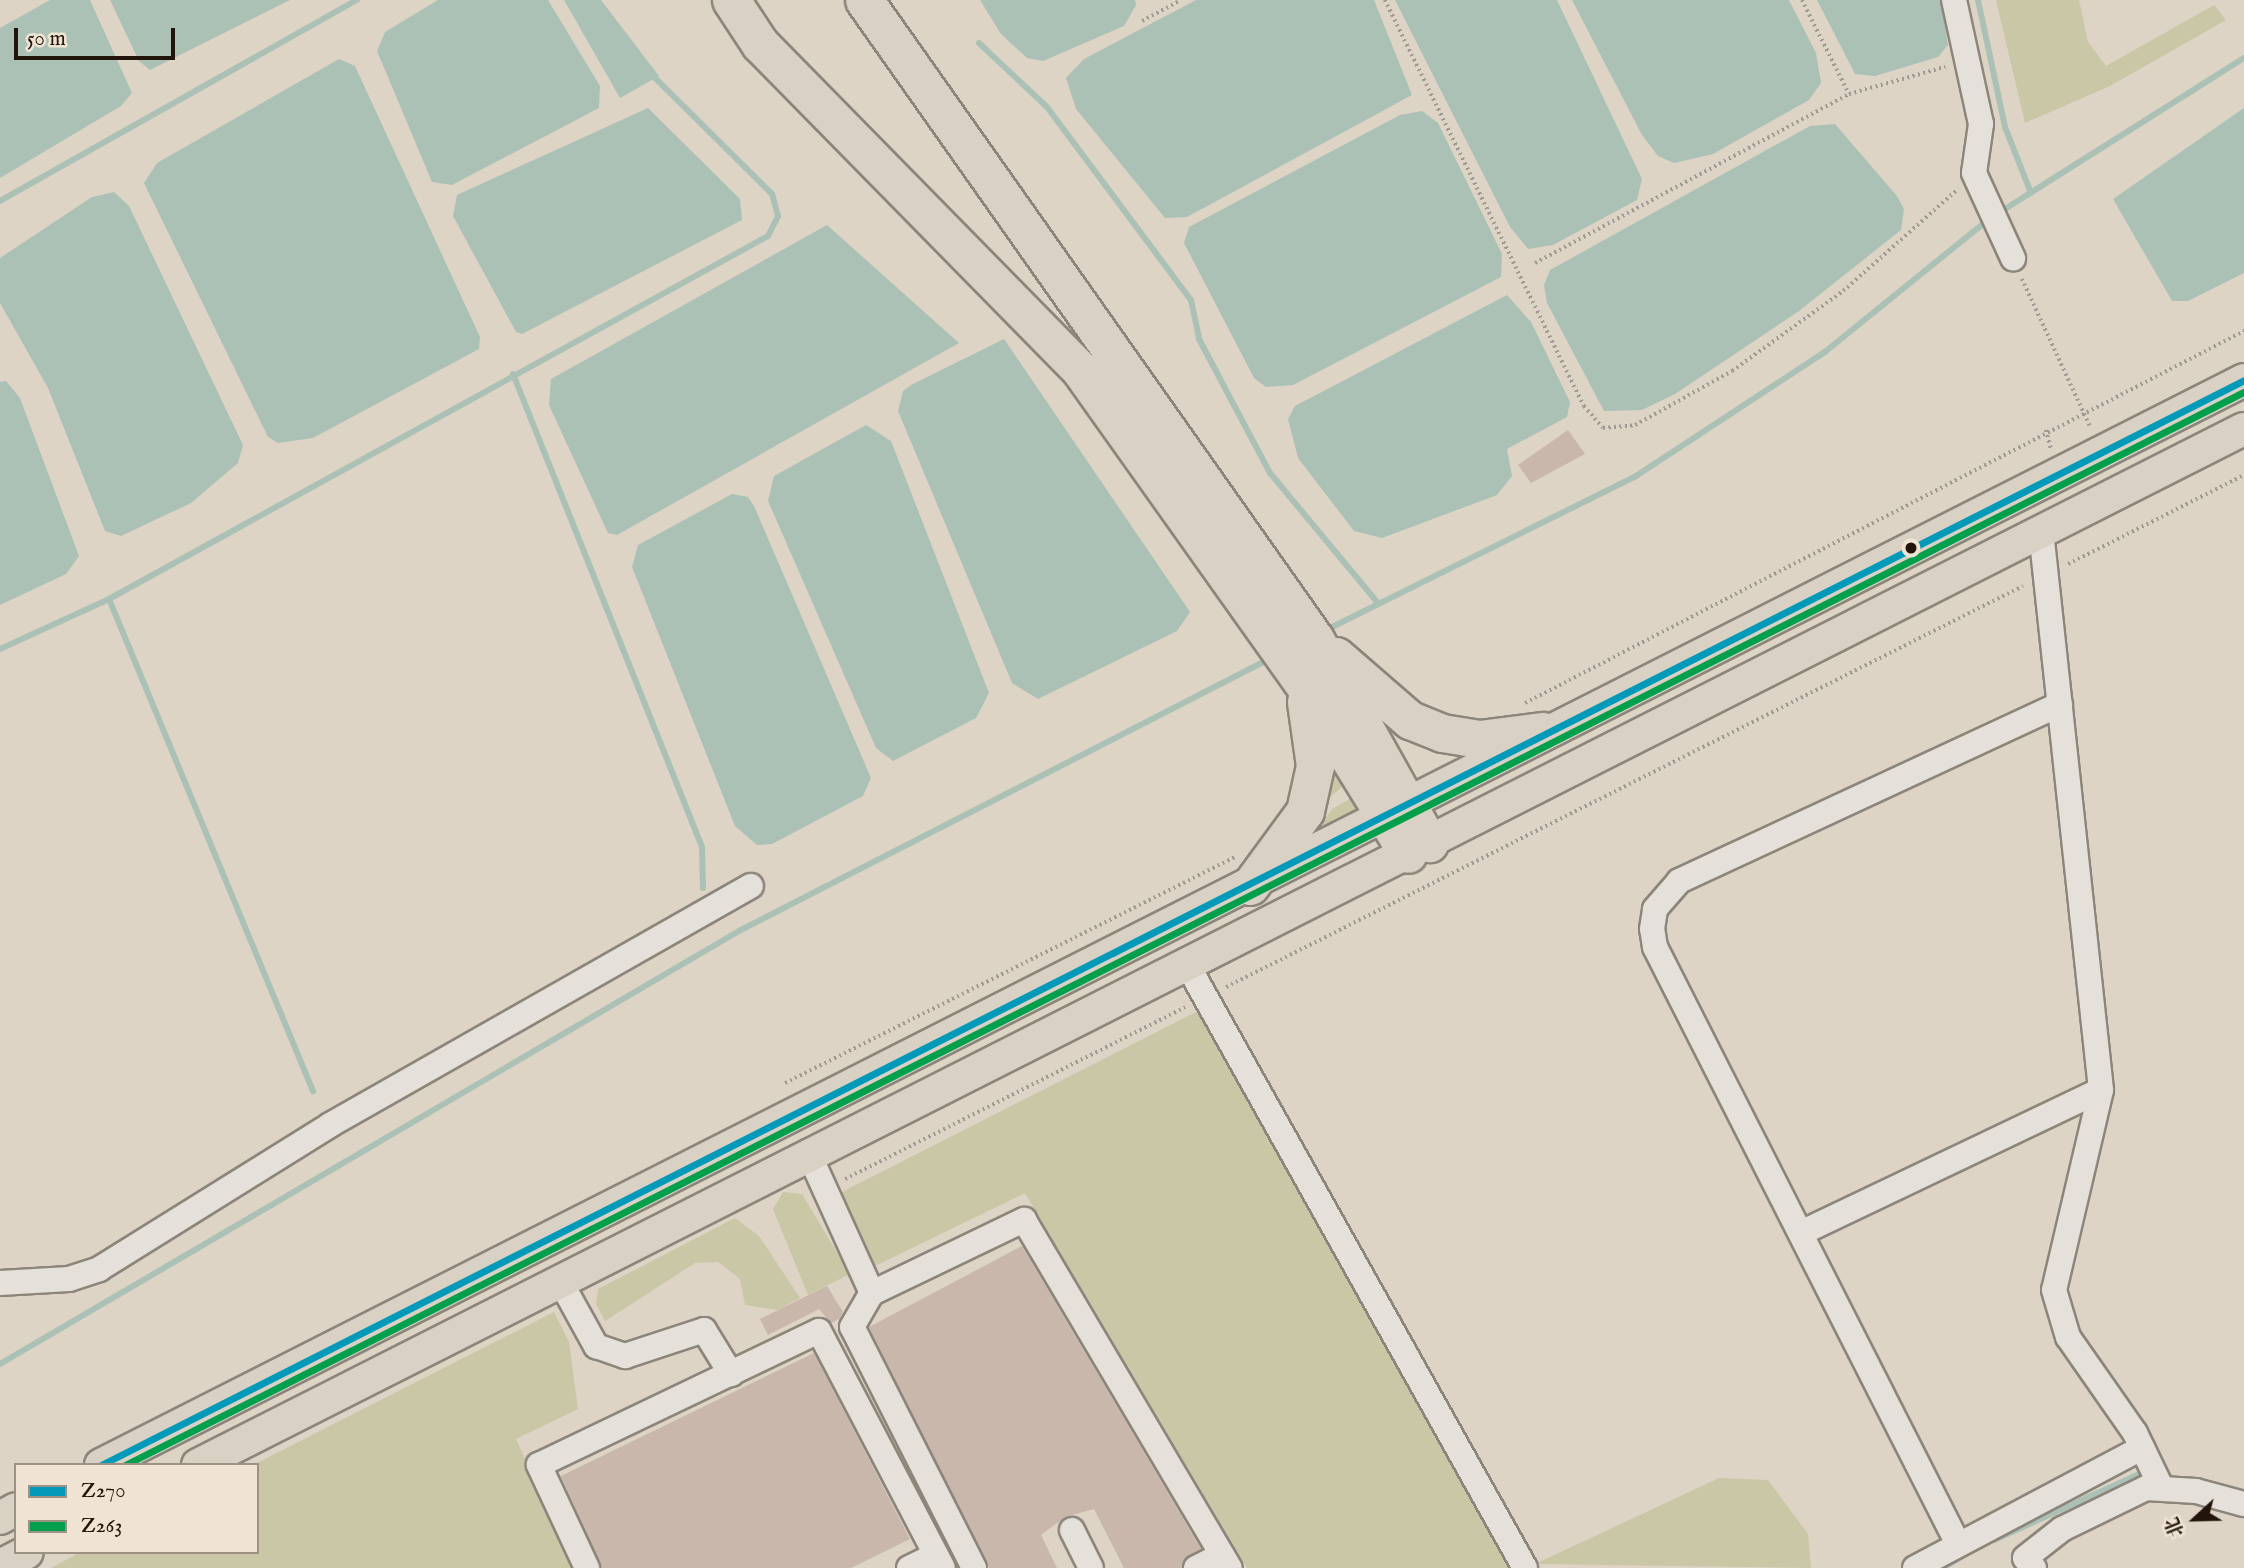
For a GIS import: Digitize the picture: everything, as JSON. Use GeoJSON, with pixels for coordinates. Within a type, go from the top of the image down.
{"type":"FeatureCollection","features":[{"type":"Feature","properties":{"kind":"highway"},"geometry":{"type":"LineString","coordinates":[[731,0],[761,44],[1081,372],[1301,680],[1398,807]]}},
{"type":"Feature","properties":{"kind":"highway"},"geometry":{"type":"LineString","coordinates":[[864,0],[1315,639],[1418,849]]}},
{"type":"Feature","properties":{"kind":"highway"},"geometry":{"type":"LineString","coordinates":[[1315,639],[1410,720],[1442,733],[1480,739],[1532,717]]}},
{"type":"Feature","properties":{"kind":"highway"},"geometry":{"type":"LineString","coordinates":[[1248,869],[1305,811],[1315,766],[1301,680]]}},
{"type":"Feature","properties":{"kind":"main road"},"geometry":{"type":"LineString","coordinates":[[105,1463],[1248,869],[1398,807],[1532,717],[2244,380]]}},
{"type":"Feature","properties":{"kind":"main road"},"geometry":{"type":"LineString","coordinates":[[202,1463],[808,1152],[1188,965],[2244,429]]}},
{"type":"Feature","properties":{"kind":"main road"},"geometry":{"type":"LineString","coordinates":[[0,1566],[23,1554]]}},
{"type":"Feature","properties":{"kind":"street"},"geometry":{"type":"LineString","coordinates":[[1954,0],[1983,142],[1974,173],[2013,258]]}},
{"type":"Feature","properties":{"kind":"street"},"geometry":{"type":"LineString","coordinates":[[2042,531],[2101,1090],[2054,1290],[2068,1337],[2143,1448],[2161,1487]]}},
{"type":"Feature","properties":{"kind":"street"},"geometry":{"type":"LineString","coordinates":[[1957,1542],[1655,947],[1655,909],[1679,881],[2060,704]]}},
{"type":"Feature","properties":{"kind":"street"},"geometry":{"type":"LineString","coordinates":[[0,1283],[69,1279],[99,1269],[330,1125],[751,886]]}},
{"type":"Feature","properties":{"kind":"street"},"geometry":{"type":"LineString","coordinates":[[1188,965],[1525,1568]]}},
{"type":"Feature","properties":{"kind":"street"},"geometry":{"type":"LineString","coordinates":[[1801,1233],[2101,1090]]}},
{"type":"Feature","properties":{"kind":"street"},"geometry":{"type":"LineString","coordinates":[[808,1152],[872,1293]]}},
{"type":"Feature","properties":{"kind":"street"},"geometry":{"type":"LineString","coordinates":[[974,1568],[855,1340],[855,1313],[872,1293],[1024,1220],[1226,1562],[1196,1568]]}},
{"type":"Feature","properties":{"kind":"street"},"geometry":{"type":"LineString","coordinates":[[559,1279],[596,1346],[625,1356],[704,1330],[731,1374]]}},
{"type":"Feature","properties":{"kind":"street"},"geometry":{"type":"LineString","coordinates":[[587,1568],[539,1465],[819,1331],[939,1562],[909,1568]]}},
{"type":"Feature","properties":{"kind":"street"},"geometry":{"type":"LineString","coordinates":[[1915,1568],[1957,1542],[2143,1448]]}},
{"type":"Feature","properties":{"kind":"street"},"geometry":{"type":"LineString","coordinates":[[2034,1568],[2025,1558],[2062,1529],[2123,1495],[2161,1487],[2244,1504]]}},
{"type":"Feature","properties":{"kind":"street"},"geometry":{"type":"LineString","coordinates":[[1072,1530],[1091,1568]]}},
{"type":"Feature","properties":{"kind":"path"},"geometry":{"type":"LineString","coordinates":[[1142,22],[1181,0]]}},
{"type":"Feature","properties":{"kind":"path"},"geometry":{"type":"LineString","coordinates":[[1385,0],[1584,405],[1603,428],[1635,425],[1732,371],[1843,291],[1974,173]]}},
{"type":"Feature","properties":{"kind":"path"},"geometry":{"type":"LineString","coordinates":[[1802,0],[1849,94]]}},
{"type":"Feature","properties":{"kind":"path"},"geometry":{"type":"LineString","coordinates":[[1535,263],[1849,94],[1967,61]]}},
{"type":"Feature","properties":{"kind":"path"},"geometry":{"type":"LineString","coordinates":[[2013,258],[2101,449]]}},
{"type":"Feature","properties":{"kind":"path"},"geometry":{"type":"LineString","coordinates":[[1532,717],[2244,331]]}},
{"type":"Feature","properties":{"kind":"path"},"geometry":{"type":"LineString","coordinates":[[825,1189],[2244,475]]}},
{"type":"Feature","properties":{"kind":"path"},"geometry":{"type":"LineString","coordinates":[[785,1083],[1248,869]]}},
{"type":"Feature","properties":{"kind":"shaded area"},"geometry":{"type":"Polygon","coordinates":[[[50,0],[90,0],[132,93],[121,106],[0,178],[0,28],[50,0]]]}},
{"type":"Feature","properties":{"kind":"shaded area"},"geometry":{"type":"Polygon","coordinates":[[[110,0],[290,0],[150,70],[139,61],[110,0]]]}},
{"type":"Feature","properties":{"kind":"shaded area"},"geometry":{"type":"Polygon","coordinates":[[[438,0],[548,0],[600,86],[599,108],[452,185],[432,182],[377,51],[385,32],[438,0]]]}},
{"type":"Feature","properties":{"kind":"shaded area"},"geometry":{"type":"Polygon","coordinates":[[[564,0],[601,0],[659,76],[620,98],[564,0]]]}},
{"type":"Feature","properties":{"kind":"shaded area"},"geometry":{"type":"Polygon","coordinates":[[[980,0],[1135,0],[1136,5],[1124,26],[1043,61],[1027,58],[1001,34],[980,0]]]}},
{"type":"Feature","properties":{"kind":"shaded area"},"geometry":{"type":"Polygon","coordinates":[[[1196,0],[1374,0],[1412,95],[1187,217],[1165,218],[1076,109],[1066,78],[1084,59],[1196,0]]]}},
{"type":"Feature","properties":{"kind":"shaded area"},"geometry":{"type":"Polygon","coordinates":[[[1395,0],[1557,0],[1642,179],[1637,200],[1553,245],[1528,249],[1510,227],[1395,0]]]}},
{"type":"Feature","properties":{"kind":"shaded area"},"geometry":{"type":"Polygon","coordinates":[[[1572,0],[1789,0],[1816,53],[1821,83],[1809,100],[1713,154],[1674,163],[1658,156],[1642,135],[1572,0]]]}},
{"type":"Feature","properties":{"kind":"shaded area"},"geometry":{"type":"Polygon","coordinates":[[[1817,0],[1941,0],[1948,45],[1938,57],[1875,76],[1855,74],[1817,0]]]}},
{"type":"Feature","properties":{"kind":"shaded area"},"geometry":{"type":"Polygon","coordinates":[[[1996,0],[2079,0],[2088,42],[2106,66],[2214,5],[2226,20],[2110,86],[2025,123],[1996,0]]]}},
{"type":"Feature","properties":{"kind":"shaded area"},"geometry":{"type":"Polygon","coordinates":[[[339,59],[355,66],[480,337],[479,349],[313,438],[278,443],[268,437],[144,183],[157,163],[339,59]]]}},
{"type":"Feature","properties":{"kind":"shaded area"},"geometry":{"type":"Polygon","coordinates":[[[648,108],[740,199],[742,220],[522,334],[516,332],[453,216],[457,195],[648,108]]]}},
{"type":"Feature","properties":{"kind":"shaded area"},"geometry":{"type":"Polygon","coordinates":[[[2244,108],[2244,273],[2188,301],[2172,301],[2113,199],[2244,108]]]}},
{"type":"Feature","properties":{"kind":"shaded area"},"geometry":{"type":"Polygon","coordinates":[[[1422,111],[1438,123],[1502,254],[1501,277],[1293,385],[1266,387],[1254,378],[1184,243],[1189,227],[1400,115],[1422,111]]]}},
{"type":"Feature","properties":{"kind":"shaded area"},"geometry":{"type":"Polygon","coordinates":[[[1835,124],[1897,196],[1904,209],[1901,230],[1799,311],[1675,394],[1642,410],[1604,411],[1547,303],[1544,285],[1550,270],[1810,126],[1835,124]]]}},
{"type":"Feature","properties":{"kind":"shaded area"},"geometry":{"type":"Polygon","coordinates":[[[114,192],[129,206],[243,445],[238,463],[191,503],[121,536],[105,531],[48,388],[0,303],[0,258],[92,197],[114,192]]]}},
{"type":"Feature","properties":{"kind":"shaded area"},"geometry":{"type":"Polygon","coordinates":[[[827,225],[959,343],[617,535],[608,533],[549,405],[551,379],[827,225]]]}},
{"type":"Feature","properties":{"kind":"shaded area"},"geometry":{"type":"Polygon","coordinates":[[[1507,295],[1531,322],[1570,402],[1567,417],[1507,449],[1512,476],[1497,495],[1382,538],[1354,531],[1298,458],[1288,419],[1295,406],[1507,295]]]}},
{"type":"Feature","properties":{"kind":"shaded area"},"geometry":{"type":"Polygon","coordinates":[[[1004,339],[1190,612],[1177,631],[1038,699],[1012,683],[898,411],[903,391],[913,384],[1004,339]]]}},
{"type":"Feature","properties":{"kind":"shaded area"},"geometry":{"type":"Polygon","coordinates":[[[6,381],[20,398],[79,556],[66,574],[0,605],[0,382],[6,381]]]}},
{"type":"Feature","properties":{"kind":"shaded area"},"geometry":{"type":"Polygon","coordinates":[[[866,425],[891,441],[989,693],[976,718],[893,761],[876,748],[768,501],[774,476],[866,425]]]}},
{"type":"Feature","properties":{"kind":"shaded area"},"geometry":{"type":"Polygon","coordinates":[[[732,494],[748,497],[754,506],[871,778],[863,796],[772,844],[757,845],[735,826],[632,567],[638,545],[732,494]]]}},
{"type":"Feature","properties":{"kind":"shaded area"},"geometry":{"type":"Polygon","coordinates":[[[1325,743],[1346,783],[1323,804],[1325,743]]]}},
{"type":"Feature","properties":{"kind":"shaded area"},"geometry":{"type":"Polygon","coordinates":[[[1353,797],[1361,812],[1325,831],[1322,824],[1332,809],[1353,797]]]}},
{"type":"Feature","properties":{"kind":"shaded area"},"geometry":{"type":"Polygon","coordinates":[[[1198,1011],[1244,1087],[1517,1568],[1247,1568],[1025,1193],[873,1267],[842,1192],[1198,1011]]]}},
{"type":"Feature","properties":{"kind":"shaded area"},"geometry":{"type":"Polygon","coordinates":[[[783,1192],[802,1194],[850,1274],[808,1295],[773,1209],[783,1192]]]}},
{"type":"Feature","properties":{"kind":"shaded area"},"geometry":{"type":"Polygon","coordinates":[[[735,1218],[759,1236],[800,1298],[778,1310],[745,1305],[740,1279],[718,1262],[695,1263],[605,1321],[596,1304],[598,1289],[735,1218]]]}},
{"type":"Feature","properties":{"kind":"shaded area"},"geometry":{"type":"Polygon","coordinates":[[[554,1312],[569,1342],[578,1409],[516,1439],[575,1568],[51,1568],[77,1554],[259,1554],[257,1463],[554,1312]]]}},
{"type":"Feature","properties":{"kind":"shaded area"},"geometry":{"type":"Polygon","coordinates":[[[1719,1478],[1768,1480],[1808,1534],[1811,1568],[1535,1564],[1719,1478]]]}},
{"type":"Feature","properties":{"kind":"building"},"geometry":{"type":"Polygon","coordinates":[[[1568,430],[1585,454],[1531,483],[1518,465],[1568,430]]]}},
{"type":"Feature","properties":{"kind":"building"},"geometry":{"type":"Polygon","coordinates":[[[1022,1246],[1201,1549],[1181,1568],[1124,1568],[1094,1509],[1065,1517],[1041,1535],[1057,1568],[989,1568],[869,1327],[1022,1246]]]}},
{"type":"Feature","properties":{"kind":"building"},"geometry":{"type":"Polygon","coordinates":[[[827,1286],[843,1312],[839,1319],[831,1323],[819,1309],[768,1335],[760,1319],[827,1286]]]}},
{"type":"Feature","properties":{"kind":"building"},"geometry":{"type":"Polygon","coordinates":[[[814,1353],[910,1539],[851,1568],[602,1568],[561,1476],[814,1353]]]}},
{"type":"Feature","properties":{"kind":"waterway"},"geometry":{"type":"LineString","coordinates":[[0,201],[357,0]]}},
{"type":"Feature","properties":{"kind":"waterway"},"geometry":{"type":"LineString","coordinates":[[1978,0],[2005,127],[2031,193]]}},
{"type":"Feature","properties":{"kind":"waterway"},"geometry":{"type":"LineString","coordinates":[[979,43],[1047,107],[1191,300],[1199,339],[1270,473],[1378,603]]}},
{"type":"Feature","properties":{"kind":"waterway"},"geometry":{"type":"LineString","coordinates":[[1997,214],[2244,58]]}},
{"type":"Feature","properties":{"kind":"waterway"},"geometry":{"type":"LineString","coordinates":[[0,649],[109,599],[768,236],[778,216],[772,194],[650,73]]}},
{"type":"Feature","properties":{"kind":"waterway"},"geometry":{"type":"LineString","coordinates":[[1324,631],[1636,476],[1826,351],[1988,220]]}},
{"type":"Feature","properties":{"kind":"waterway"},"geometry":{"type":"LineString","coordinates":[[513,374],[702,847],[703,888]]}},
{"type":"Feature","properties":{"kind":"waterway"},"geometry":{"type":"LineString","coordinates":[[109,599],[313,1091]]}},
{"type":"Feature","properties":{"kind":"waterway"},"geometry":{"type":"LineString","coordinates":[[0,1364],[739,931],[1271,658]]}},
{"type":"Feature","properties":{"kind":"waterway"},"geometry":{"type":"LineString","coordinates":[[1994,1540],[2146,1471]]}},
{"type":"Feature","properties":{"kind":"waterway"},"geometry":{"type":"LineString","coordinates":[[1943,1568],[1959,1558]]}},
{"type":"Feature","properties":{"kind":"transit line","name":"Z270"},"geometry":{"type":"LineString","coordinates":[[105,1463],[2244,380]]}},
{"type":"Feature","properties":{"kind":"transit line","name":"Z263"},"geometry":{"type":"LineString","coordinates":[[129,1463],[2244,392]]}}]}
